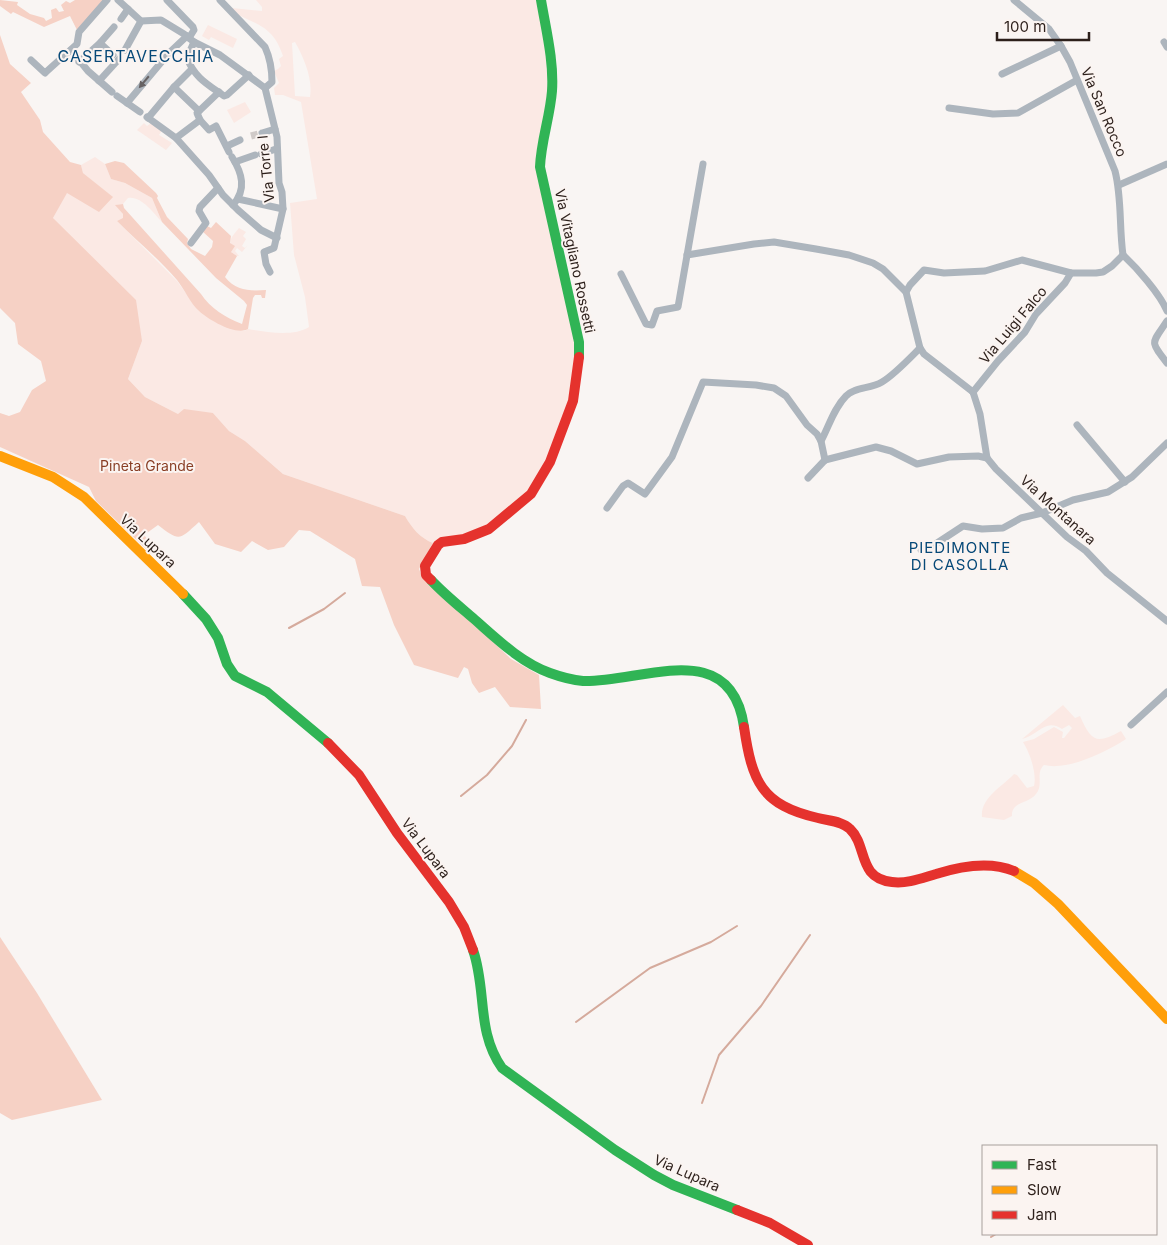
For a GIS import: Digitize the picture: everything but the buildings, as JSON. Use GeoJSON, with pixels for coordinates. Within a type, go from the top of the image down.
{"type":"FeatureCollection","features":[{"type":"Feature","properties":{"kind":"street"},"geometry":{"type":"LineString","coordinates":[[31,60],[44,73],[77,44],[79,32],[107,0]]}},
{"type":"Feature","properties":{"kind":"street"},"geometry":{"type":"LineString","coordinates":[[118,0],[141,20],[161,20],[190,39],[220,55],[265,88],[272,82],[269,55],[265,48],[220,0]]}},
{"type":"Feature","properties":{"kind":"street"},"geometry":{"type":"LineString","coordinates":[[167,0],[193,26],[194,30],[190,39],[187,58],[192,70],[199,79],[227,95],[249,75]]}},
{"type":"Feature","properties":{"kind":"street","name":"Via Vitagliano Rossetti"},"geometry":{"type":"LineString","coordinates":[[541,0],[551,59],[552,77],[550,106],[540,154],[540,167],[579,342],[579,360],[573,401],[550,462],[531,494],[489,529],[470,537],[442,542],[438,545],[425,566],[426,575],[510,652],[545,672],[586,681],[664,669],[677,669],[697,672],[720,680],[730,688],[740,703],[750,766],[765,792],[777,802],[796,811],[849,827],[856,837],[864,864],[874,876],[882,880],[895,882],[908,881],[954,869],[984,866],[1005,867],[1026,876],[1057,903],[1167,1019]]}},
{"type":"Feature","properties":{"kind":"street","name":"Via San Rocco"},"geometry":{"type":"LineString","coordinates":[[1014,0],[1050,29],[1061,46],[1077,80],[1119,185],[1120,235],[1123,255]]}},
{"type":"Feature","properties":{"kind":"street"},"geometry":{"type":"LineString","coordinates":[[121,19],[128,9]]}},
{"type":"Feature","properties":{"kind":"street"},"geometry":{"type":"LineString","coordinates":[[125,50],[141,20]]}},
{"type":"Feature","properties":{"kind":"street"},"geometry":{"type":"LineString","coordinates":[[79,62],[114,27]]}},
{"type":"Feature","properties":{"kind":"street"},"geometry":{"type":"LineString","coordinates":[[126,103],[169,53],[190,39]]}},
{"type":"Feature","properties":{"kind":"street"},"geometry":{"type":"LineString","coordinates":[[100,43],[117,58],[100,81]]}},
{"type":"Feature","properties":{"kind":"street"},"geometry":{"type":"LineString","coordinates":[[1002,74],[1061,46]]}},
{"type":"Feature","properties":{"kind":"street"},"geometry":{"type":"LineString","coordinates":[[71,50],[79,62],[100,81],[140,112]]}},
{"type":"Feature","properties":{"kind":"street"},"geometry":{"type":"LineString","coordinates":[[192,70],[174,87],[148,117],[176,138],[218,188],[236,202],[261,230],[277,238],[273,249],[264,252],[266,264],[270,272]]}},
{"type":"Feature","properties":{"kind":"street"},"geometry":{"type":"LineString","coordinates":[[949,108],[993,114],[1018,113],[1077,80]]}},
{"type":"Feature","properties":{"kind":"street"},"geometry":{"type":"LineString","coordinates":[[174,87],[199,111]]}},
{"type":"Feature","properties":{"kind":"street","name":"Via Torre I"},"geometry":{"type":"LineString","coordinates":[[265,88],[275,130],[283,209],[277,238]]}},
{"type":"Feature","properties":{"kind":"street"},"geometry":{"type":"LineString","coordinates":[[219,92],[197,113],[200,120],[209,130],[216,126],[239,167],[242,185],[236,202]]}},
{"type":"Feature","properties":{"kind":"street"},"geometry":{"type":"LineString","coordinates":[[176,138],[200,120]]}},
{"type":"Feature","properties":{"kind":"street"},"geometry":{"type":"LineString","coordinates":[[262,133],[275,130]]}},
{"type":"Feature","properties":{"kind":"street"},"geometry":{"type":"LineString","coordinates":[[231,154],[240,140]]}},
{"type":"Feature","properties":{"kind":"street"},"geometry":{"type":"LineString","coordinates":[[231,154],[258,154],[276,149]]}},
{"type":"Feature","properties":{"kind":"street"},"geometry":{"type":"LineString","coordinates":[[620,274],[631,292],[644,321],[652,325],[657,311],[675,309],[680,305],[703,164]]}},
{"type":"Feature","properties":{"kind":"street"},"geometry":{"type":"LineString","coordinates":[[1119,185],[1167,164]]}},
{"type":"Feature","properties":{"kind":"street"},"geometry":{"type":"LineString","coordinates":[[191,243],[206,223],[199,211],[200,207],[218,188]]}},
{"type":"Feature","properties":{"kind":"street"},"geometry":{"type":"LineString","coordinates":[[236,202],[283,209]]}},
{"type":"Feature","properties":{"kind":"street"},"geometry":{"type":"LineString","coordinates":[[687,255],[774,242],[849,254],[873,263],[906,292],[920,348],[924,354],[973,392],[980,414],[987,458],[978,456],[949,457],[917,464],[890,451],[876,447],[825,460],[808,478]]}},
{"type":"Feature","properties":{"kind":"street"},"geometry":{"type":"LineString","coordinates":[[906,292],[924,270],[944,273],[985,271],[1022,260],[1071,273],[1087,274],[1103,272],[1123,255],[1163,302],[1167,311]]}},
{"type":"Feature","properties":{"kind":"street","name":"Via Luigi Falco"},"geometry":{"type":"LineString","coordinates":[[973,392],[1025,332],[1036,314],[1065,283],[1071,273]]}},
{"type":"Feature","properties":{"kind":"street"},"geometry":{"type":"LineString","coordinates":[[1167,321],[1154,341],[1154,346],[1167,363]]}},
{"type":"Feature","properties":{"kind":"street"},"geometry":{"type":"LineString","coordinates":[[821,441],[834,412],[846,396],[854,390],[866,389],[883,382],[920,348]]}},
{"type":"Feature","properties":{"kind":"street"},"geometry":{"type":"LineString","coordinates":[[607,508],[623,486],[628,483],[645,494],[672,456],[703,382],[774,388],[786,396],[807,425],[817,434],[821,441],[825,460]]}},
{"type":"Feature","properties":{"kind":"street"},"geometry":{"type":"LineString","coordinates":[[1077,425],[1125,482]]}},
{"type":"Feature","properties":{"kind":"street"},"geometry":{"type":"LineString","coordinates":[[921,550],[934,545],[963,526],[982,529],[1003,528],[1021,518],[1042,513],[1073,500],[1108,492],[1125,482],[1166,447]]}},
{"type":"Feature","properties":{"kind":"street","name":"Via Lupara"},"geometry":{"type":"LineString","coordinates":[[0,456],[53,477],[84,497],[114,528],[164,574],[206,619],[214,632],[227,664],[235,676],[275,698],[358,773],[399,836],[443,892],[467,932],[476,955],[480,977],[484,1029],[492,1054],[502,1068],[615,1150],[654,1175],[673,1185],[770,1223],[808,1245]]}},
{"type":"Feature","properties":{"kind":"street","name":"Via Montanara"},"geometry":{"type":"LineString","coordinates":[[987,458],[996,469],[1067,537],[1086,551],[1107,573],[1167,621]]}},
{"type":"Feature","properties":{"kind":"street"},"geometry":{"type":"LineString","coordinates":[[1131,725],[1167,692]]}},
{"type":"Feature","properties":{"kind":"shaded area"},"geometry":{"type":"Polygon","coordinates":[[[256,0],[538,0],[546,49],[548,93],[537,153],[571,316],[576,357],[570,395],[546,462],[529,490],[491,524],[473,532],[444,538],[433,543],[417,532],[405,516],[283,474],[245,441],[229,431],[213,413],[178,414],[145,397],[128,379],[142,341],[53,218],[67,192],[112,197],[83,173],[81,165],[95,157],[105,164],[111,179],[125,183],[152,198],[162,222],[143,202],[133,198],[128,198],[123,204],[116,205],[123,214],[123,219],[117,221],[177,281],[199,311],[244,331],[248,329],[288,333],[309,327],[305,297],[294,255],[290,203],[317,199],[301,102],[283,95],[275,95],[274,88],[279,83],[274,71],[281,66],[279,59],[283,56],[279,47],[275,39],[264,28],[234,13],[232,8],[262,11],[262,7],[256,0]],[[295,42],[292,43],[295,96],[310,97],[309,76],[295,42]]]}},
{"type":"Feature","properties":{"kind":"shaded area"},"geometry":{"type":"Polygon","coordinates":[[[208,25],[237,39],[233,48],[211,37],[209,40],[202,36],[208,25]]]}},
{"type":"Feature","properties":{"kind":"shaded area"},"geometry":{"type":"Polygon","coordinates":[[[245,102],[251,112],[234,123],[227,110],[245,102]]]}},
{"type":"Feature","properties":{"kind":"shaded area"},"geometry":{"type":"Polygon","coordinates":[[[153,122],[162,130],[159,135],[172,143],[166,150],[137,130],[144,123],[147,126],[153,122]]]}},
{"type":"Feature","properties":{"kind":"shaded area"},"geometry":{"type":"Polygon","coordinates":[[[239,228],[246,232],[243,236],[246,239],[242,246],[245,248],[248,245],[242,252],[237,248],[235,251],[239,256],[237,256],[231,252],[230,244],[232,236],[239,228]]]}},
{"type":"Feature","properties":{"kind":"shaded area"},"geometry":{"type":"Polygon","coordinates":[[[1063,705],[1075,718],[1080,716],[1088,731],[1095,738],[1106,738],[1121,731],[1126,739],[1098,755],[1075,763],[1054,766],[1044,765],[1041,768],[1039,787],[1036,794],[1029,800],[1017,805],[1012,811],[1012,816],[1004,820],[982,817],[982,810],[988,798],[1014,774],[1017,775],[1027,788],[1034,786],[1035,776],[1032,764],[1023,742],[1034,739],[1054,727],[1063,732],[1062,738],[1064,738],[1072,728],[1069,725],[1062,729],[1051,725],[1046,726],[1022,739],[1063,705]]]}},
{"type":"Feature","properties":{"kind":"green space"},"geometry":{"type":"Polygon","coordinates":[[[0,0],[18,2],[17,5],[30,14],[44,18],[46,21],[52,18],[51,10],[56,8],[59,12],[64,11],[61,5],[66,1],[70,3],[75,0],[105,0],[77,30],[70,16],[44,27],[13,12],[11,14],[0,6],[0,0]]]}},
{"type":"Feature","properties":{"kind":"green space","name":"Pineta Grande"},"geometry":{"type":"Polygon","coordinates":[[[0,35],[10,64],[31,83],[21,92],[40,120],[43,132],[70,162],[81,165],[83,173],[113,197],[99,212],[67,193],[53,218],[136,300],[142,341],[128,379],[145,397],[178,414],[184,409],[213,413],[229,431],[245,441],[283,474],[405,516],[417,532],[433,543],[419,569],[421,574],[511,659],[539,675],[541,709],[510,707],[495,687],[479,693],[472,683],[468,669],[464,667],[458,678],[414,665],[394,625],[380,587],[362,586],[355,559],[310,531],[299,530],[284,547],[268,550],[252,541],[241,552],[215,544],[199,522],[179,537],[158,525],[144,535],[163,557],[150,553],[96,501],[89,487],[0,447],[0,413],[9,416],[20,412],[32,390],[46,381],[41,361],[18,344],[15,323],[0,308],[0,35]]]}},
{"type":"Feature","properties":{"kind":"green space"},"geometry":{"type":"Polygon","coordinates":[[[115,161],[124,163],[156,193],[167,217],[188,239],[187,243],[191,249],[205,256],[212,247],[213,241],[202,231],[207,226],[211,228],[216,222],[231,236],[230,243],[235,246],[231,252],[237,256],[225,277],[238,288],[266,290],[265,298],[262,298],[261,295],[255,295],[253,298],[248,329],[243,331],[230,329],[209,319],[199,311],[170,272],[117,221],[123,218],[123,214],[115,205],[123,204],[124,208],[209,304],[224,316],[242,324],[247,305],[244,301],[216,278],[162,222],[152,198],[125,183],[111,179],[105,164],[115,161]]]}},
{"type":"Feature","properties":{"kind":"green space"},"geometry":{"type":"Polygon","coordinates":[[[0,937],[37,993],[102,1100],[12,1120],[0,1113],[0,937]]]}},
{"type":"Feature","properties":{"kind":"waterway"},"geometry":{"type":"LineString","coordinates":[[289,628],[324,609],[345,593]]}},
{"type":"Feature","properties":{"kind":"waterway"},"geometry":{"type":"LineString","coordinates":[[461,796],[487,775],[512,746],[526,720]]}},
{"type":"Feature","properties":{"kind":"waterway"},"geometry":{"type":"LineString","coordinates":[[576,1022],[650,968],[711,942],[737,926]]}},
{"type":"Feature","properties":{"kind":"waterway"},"geometry":{"type":"LineString","coordinates":[[702,1103],[719,1055],[761,1006],[810,935]]}},
{"type":"Feature","properties":{"kind":"tunnel"},"geometry":{"type":"LineString","coordinates":[[251,136],[262,133]]}},
{"type":"Feature","properties":{"kind":"traffic: fast"},"geometry":{"type":"LineString","coordinates":[[541,0],[552,68],[552,91],[540,167],[579,342],[579,357]]}},
{"type":"Feature","properties":{"kind":"traffic: fast"},"geometry":{"type":"LineString","coordinates":[[431,580],[500,642],[539,668],[562,677],[583,681],[606,680],[680,670],[703,673],[722,681],[736,699],[744,727]]}},
{"type":"Feature","properties":{"kind":"traffic: fast"},"geometry":{"type":"LineString","coordinates":[[183,594],[206,619],[218,638],[227,664],[235,676],[267,692],[328,743]]}},
{"type":"Feature","properties":{"kind":"traffic: fast"},"geometry":{"type":"LineString","coordinates":[[473,950],[480,980],[488,1040],[502,1068],[615,1150],[654,1175],[673,1185],[737,1210]]}},
{"type":"Feature","properties":{"kind":"traffic: slow"},"geometry":{"type":"LineString","coordinates":[[0,456],[53,477],[84,497],[183,594]]}},
{"type":"Feature","properties":{"kind":"traffic: slow"},"geometry":{"type":"LineString","coordinates":[[1014,871],[1034,883],[1058,904],[1167,1019]]}},
{"type":"Feature","properties":{"kind":"traffic: jam"},"geometry":{"type":"LineString","coordinates":[[431,580],[426,575],[425,566],[438,545],[442,542],[464,539],[489,529],[531,494],[550,462],[573,401],[579,357]]}},
{"type":"Feature","properties":{"kind":"traffic: jam"},"geometry":{"type":"LineString","coordinates":[[744,727],[747,746],[756,776],[772,798],[799,813],[847,826],[856,836],[868,868],[881,879],[892,882],[909,881],[955,869],[985,865],[1014,871]]}},
{"type":"Feature","properties":{"kind":"traffic: jam"},"geometry":{"type":"LineString","coordinates":[[328,743],[359,775],[397,833],[449,902],[464,927],[473,950]]}},
{"type":"Feature","properties":{"kind":"traffic: jam"},"geometry":{"type":"LineString","coordinates":[[737,1210],[770,1223],[808,1245]]}},
{"type":"Feature","properties":{"kind":"district","name":"CASERTAVECCHIA"},"geometry":{"type":"Point","coordinates":[136,56]}},
{"type":"Feature","properties":{"kind":"district","name":"PIEDIMONTE DI CASOLLA"},"geometry":{"type":"Point","coordinates":[960,556]}}]}
